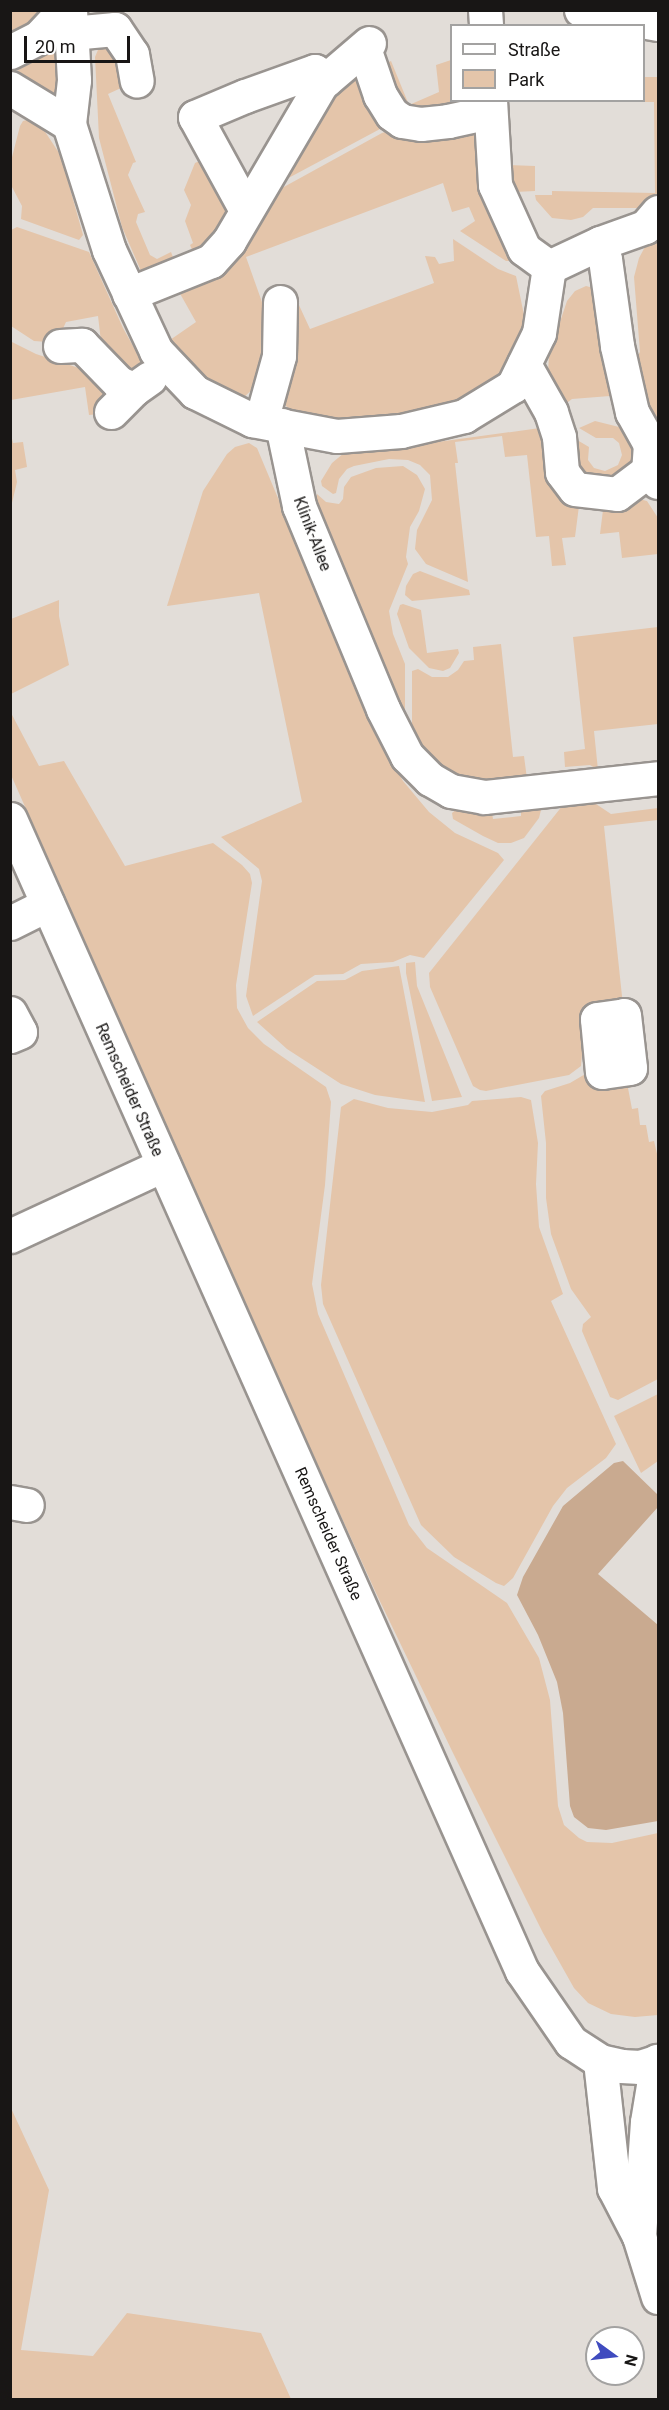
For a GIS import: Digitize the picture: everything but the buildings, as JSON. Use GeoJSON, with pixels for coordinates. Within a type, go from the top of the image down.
{"type":"FeatureCollection","features":[{"type":"Feature","properties":{"kind":"street"},"geometry":{"type":"LineString","coordinates":[[581,10],[658,24]]}},
{"type":"Feature","properties":{"kind":"street"},"geometry":{"type":"LineString","coordinates":[[10,52],[39,38],[68,18],[115,28],[132,54],[137,81]]}},
{"type":"Feature","properties":{"kind":"street"},"geometry":{"type":"LineString","coordinates":[[68,18],[74,80],[69,124],[109,250],[156,351],[195,392],[272,423],[336,435],[401,431],[464,416],[513,386],[539,333],[549,267]]}},
{"type":"Feature","properties":{"kind":"street"},"geometry":{"type":"LineString","coordinates":[[129,294],[211,261],[229,241],[326,80],[367,45],[380,95],[392,114],[402,121],[421,124],[448,122],[490,106],[495,186],[524,249],[549,267]]}},
{"type":"Feature","properties":{"kind":"street"},"geometry":{"type":"LineString","coordinates":[[246,210],[195,117],[315,71],[326,80]]}},
{"type":"Feature","properties":{"kind":"street"},"geometry":{"type":"LineString","coordinates":[[10,88],[69,124]]}},
{"type":"Feature","properties":{"kind":"street"},"geometry":{"type":"LineString","coordinates":[[549,267],[600,243],[645,227],[658,212]]}},
{"type":"Feature","properties":{"kind":"street"},"geometry":{"type":"LineString","coordinates":[[524,363],[551,412],[559,437],[562,472],[575,489],[617,494],[653,476],[650,444],[632,412],[617,346],[606,259],[600,243]]}},
{"type":"Feature","properties":{"kind":"street"},"geometry":{"type":"LineString","coordinates":[[272,423],[279,356],[280,302]]}},
{"type":"Feature","properties":{"kind":"street"},"geometry":{"type":"LineString","coordinates":[[60,346],[82,345],[119,383],[134,388]]}},
{"type":"Feature","properties":{"kind":"street"},"geometry":{"type":"LineString","coordinates":[[111,412],[134,388],[169,365]]}},
{"type":"Feature","properties":{"kind":"street","name":"Klinik-Allee"},"geometry":{"type":"LineString","coordinates":[[272,423],[298,506],[382,708],[408,756],[430,779],[451,791],[484,797],[645,775]]}},
{"type":"Feature","properties":{"kind":"street","name":"Remscheider Straße"},"geometry":{"type":"LineString","coordinates":[[10,819],[522,1971],[571,2042],[600,2061]]}},
{"type":"Feature","properties":{"kind":"street"},"geometry":{"type":"LineString","coordinates":[[10,923],[48,904]]}},
{"type":"Feature","properties":{"kind":"street"},"geometry":{"type":"LineString","coordinates":[[10,1013],[20,1032],[10,1036]]}},
{"type":"Feature","properties":{"kind":"street"},"geometry":{"type":"LineString","coordinates":[[10,1236],[163,1165]]}},
{"type":"Feature","properties":{"kind":"street"},"geometry":{"type":"LineString","coordinates":[[639,2236],[647,2122],[658,2061],[640,2067],[621,2066],[600,2061],[614,2188],[639,2236],[658,2297]]}},
{"type":"Feature","properties":{"kind":"green space"},"geometry":{"type":"Polygon","coordinates":[[[11,11],[45,11],[33,23],[11,33],[11,11]]]}},
{"type":"Feature","properties":{"kind":"green space"},"geometry":{"type":"Polygon","coordinates":[[[112,42],[123,82],[121,88],[108,94],[136,162],[133,163],[128,175],[145,212],[138,214],[136,222],[150,255],[157,259],[171,252],[174,260],[144,278],[122,227],[99,138],[95,57],[100,45],[112,42]]]}},
{"type":"Feature","properties":{"kind":"green space"},"geometry":{"type":"Polygon","coordinates":[[[57,46],[60,97],[17,71],[57,46]]]}},
{"type":"Feature","properties":{"kind":"green space"},"geometry":{"type":"Polygon","coordinates":[[[450,60],[450,102],[472,102],[445,111],[407,106],[372,70],[391,61],[409,105],[439,92],[436,65],[450,60]]]}},
{"type":"Feature","properties":{"kind":"green space"},"geometry":{"type":"Polygon","coordinates":[[[645,77],[658,77],[658,197],[643,208],[593,208],[583,217],[571,220],[552,218],[536,200],[535,195],[552,195],[552,191],[655,193],[654,102],[645,102],[645,77]]]}},
{"type":"Feature","properties":{"kind":"green space"},"geometry":{"type":"Polygon","coordinates":[[[354,79],[402,121],[380,129],[281,182],[327,90],[354,79]]]}},
{"type":"Feature","properties":{"kind":"green space"},"geometry":{"type":"Polygon","coordinates":[[[501,102],[508,102],[508,165],[535,166],[535,191],[515,192],[509,187],[501,102]]]}},
{"type":"Feature","properties":{"kind":"green space"},"geometry":{"type":"Polygon","coordinates":[[[31,119],[42,127],[61,156],[83,235],[79,240],[21,219],[22,206],[12,187],[11,161],[20,126],[23,121],[31,119]]]}},
{"type":"Feature","properties":{"kind":"green space"},"geometry":{"type":"Polygon","coordinates":[[[409,124],[478,131],[496,219],[512,261],[506,261],[460,231],[475,221],[469,207],[452,212],[443,183],[246,257],[269,322],[256,386],[242,399],[210,385],[181,359],[170,340],[196,322],[178,290],[254,207],[282,188],[382,133],[409,124]]]}},
{"type":"Feature","properties":{"kind":"green space"},"geometry":{"type":"Polygon","coordinates":[[[204,159],[229,192],[227,224],[194,254],[190,245],[193,243],[185,221],[191,205],[184,190],[195,163],[204,159]]]}},
{"type":"Feature","properties":{"kind":"green space"},"geometry":{"type":"Polygon","coordinates":[[[17,227],[89,252],[123,328],[143,364],[135,376],[102,350],[98,316],[66,322],[60,335],[48,342],[34,341],[11,326],[11,230],[17,227]]]}},
{"type":"Feature","properties":{"kind":"green space"},"geometry":{"type":"Polygon","coordinates":[[[658,233],[658,426],[649,423],[635,360],[640,352],[634,277],[639,258],[646,245],[658,233]]]}},
{"type":"Feature","properties":{"kind":"green space"},"geometry":{"type":"Polygon","coordinates":[[[453,239],[498,269],[516,276],[524,315],[523,335],[511,365],[474,399],[415,418],[332,419],[293,412],[280,400],[291,307],[298,303],[310,329],[434,283],[425,256],[435,257],[439,264],[454,261],[453,239]]]}},
{"type":"Feature","properties":{"kind":"green space"},"geometry":{"type":"Polygon","coordinates":[[[586,286],[597,289],[611,392],[610,396],[572,399],[564,405],[548,373],[549,355],[567,301],[575,291],[586,286]]]}},
{"type":"Feature","properties":{"kind":"green space"},"geometry":{"type":"Polygon","coordinates":[[[10,341],[36,354],[88,371],[113,386],[99,414],[89,415],[85,387],[11,400],[10,341]]]}},
{"type":"Feature","properties":{"kind":"green space"},"geometry":{"type":"Polygon","coordinates":[[[595,421],[623,428],[643,458],[609,477],[596,480],[577,472],[572,437],[589,447],[588,460],[594,468],[605,471],[618,465],[622,455],[619,443],[613,438],[596,438],[579,428],[595,421]]]}},
{"type":"Feature","properties":{"kind":"green space"},"geometry":{"type":"Polygon","coordinates":[[[540,428],[546,478],[579,506],[575,537],[562,538],[566,565],[552,566],[549,536],[536,537],[527,455],[505,457],[502,436],[455,442],[458,463],[455,463],[468,582],[426,564],[415,549],[417,530],[432,500],[430,475],[420,465],[408,460],[389,459],[354,466],[347,469],[339,479],[336,493],[333,494],[322,486],[321,481],[332,463],[344,453],[540,428]]]}},
{"type":"Feature","properties":{"kind":"green space"},"geometry":{"type":"Polygon","coordinates":[[[10,430],[13,443],[23,442],[27,467],[15,470],[17,482],[11,507],[10,430]]]}},
{"type":"Feature","properties":{"kind":"green space"},"geometry":{"type":"Polygon","coordinates":[[[249,443],[257,448],[380,741],[403,781],[429,812],[455,833],[498,853],[504,860],[424,958],[410,955],[393,962],[361,964],[343,974],[315,975],[253,1016],[246,996],[262,881],[259,869],[221,837],[302,802],[259,593],[167,606],[203,491],[227,454],[235,447],[249,443]]]}},
{"type":"Feature","properties":{"kind":"green space"},"geometry":{"type":"Polygon","coordinates":[[[403,466],[417,475],[425,489],[419,511],[410,527],[406,557],[408,564],[389,611],[393,634],[405,664],[405,727],[316,513],[315,501],[317,494],[326,502],[339,504],[343,499],[344,487],[351,477],[376,468],[403,466]]]}},
{"type":"Feature","properties":{"kind":"green space"},"geometry":{"type":"Polygon","coordinates":[[[635,498],[647,501],[658,518],[658,554],[622,558],[619,532],[600,534],[603,510],[635,498]]]}},
{"type":"Feature","properties":{"kind":"green space"},"geometry":{"type":"Polygon","coordinates":[[[420,571],[469,590],[470,595],[412,601],[405,595],[406,586],[413,574],[420,571]]]}},
{"type":"Feature","properties":{"kind":"green space"},"geometry":{"type":"Polygon","coordinates":[[[59,600],[59,616],[69,665],[11,694],[11,619],[59,600]]]}},
{"type":"Feature","properties":{"kind":"green space"},"geometry":{"type":"Polygon","coordinates":[[[400,605],[421,610],[427,653],[458,649],[459,653],[450,668],[443,671],[429,668],[409,648],[397,614],[400,605]]]}},
{"type":"Feature","properties":{"kind":"green space"},"geometry":{"type":"Polygon","coordinates":[[[658,627],[658,724],[594,731],[598,770],[590,765],[565,767],[564,752],[585,749],[573,637],[658,627]]]}},
{"type":"Feature","properties":{"kind":"green space"},"geometry":{"type":"Polygon","coordinates":[[[501,644],[513,757],[524,756],[527,779],[509,784],[459,777],[441,769],[412,738],[412,671],[418,669],[432,677],[448,677],[458,670],[464,661],[474,660],[473,647],[501,644]]]}},
{"type":"Feature","properties":{"kind":"green space"},"geometry":{"type":"Polygon","coordinates":[[[10,711],[39,766],[64,761],[125,866],[213,843],[250,874],[252,883],[236,985],[237,1008],[248,1028],[264,1044],[326,1087],[331,1102],[325,1185],[312,1284],[318,1314],[409,1525],[427,1548],[507,1603],[539,1658],[550,1700],[558,1806],[564,1825],[587,1842],[612,1843],[658,1833],[658,2015],[635,2017],[611,2014],[588,2003],[574,1988],[543,1933],[453,1753],[376,1593],[265,1349],[11,775],[10,711]]]}},
{"type":"Feature","properties":{"kind":"green space"},"geometry":{"type":"Polygon","coordinates":[[[593,802],[611,814],[658,808],[658,820],[604,826],[624,1015],[583,1042],[581,1066],[569,1075],[486,1091],[480,1090],[473,1086],[430,987],[429,973],[563,805],[593,802]]]}},
{"type":"Feature","properties":{"kind":"green space"},"geometry":{"type":"Polygon","coordinates":[[[537,808],[541,810],[539,818],[524,838],[511,843],[498,843],[483,836],[453,819],[452,813],[457,809],[492,813],[493,819],[521,816],[521,810],[537,808]]]}},
{"type":"Feature","properties":{"kind":"green space"},"geometry":{"type":"Polygon","coordinates":[[[415,962],[417,986],[462,1097],[432,1101],[406,973],[406,963],[415,962]]]}},
{"type":"Feature","properties":{"kind":"green space"},"geometry":{"type":"Polygon","coordinates":[[[399,966],[425,1102],[375,1095],[341,1084],[287,1049],[257,1022],[317,981],[345,980],[362,971],[399,966]]]}},
{"type":"Feature","properties":{"kind":"green space"},"geometry":{"type":"Polygon","coordinates":[[[630,1068],[632,1087],[628,1088],[632,1109],[638,1108],[640,1125],[646,1125],[649,1142],[654,1141],[658,1158],[658,1379],[618,1400],[610,1397],[582,1331],[583,1324],[591,1317],[571,1289],[551,1234],[546,1198],[546,1143],[541,1096],[545,1091],[570,1083],[587,1073],[630,1068]]]}},
{"type":"Feature","properties":{"kind":"green space"},"geometry":{"type":"Polygon","coordinates":[[[521,1097],[531,1100],[538,1143],[536,1184],[539,1227],[563,1294],[551,1301],[616,1444],[606,1458],[567,1488],[553,1506],[513,1578],[504,1586],[454,1557],[421,1525],[323,1304],[321,1285],[341,1107],[354,1099],[388,1108],[432,1112],[468,1105],[472,1101],[521,1097]]]}},
{"type":"Feature","properties":{"kind":"green space"},"geometry":{"type":"Polygon","coordinates":[[[658,1394],[658,1461],[641,1473],[614,1416],[658,1394]]]}},
{"type":"Feature","properties":{"kind":"green space"},"geometry":{"type":"Polygon","coordinates":[[[10,2106],[49,2190],[21,2350],[93,2356],[127,2313],[261,2333],[291,2399],[11,2399],[10,2106]]]}},
{"type":"Feature","properties":{"kind":"shaded area"},"geometry":{"type":"Polygon","coordinates":[[[623,1461],[658,1495],[658,1507],[598,1574],[658,1625],[658,1821],[606,1830],[588,1828],[574,1817],[570,1806],[563,1713],[557,1682],[538,1635],[517,1595],[523,1577],[563,1506],[614,1463],[623,1461]]]}}]}
